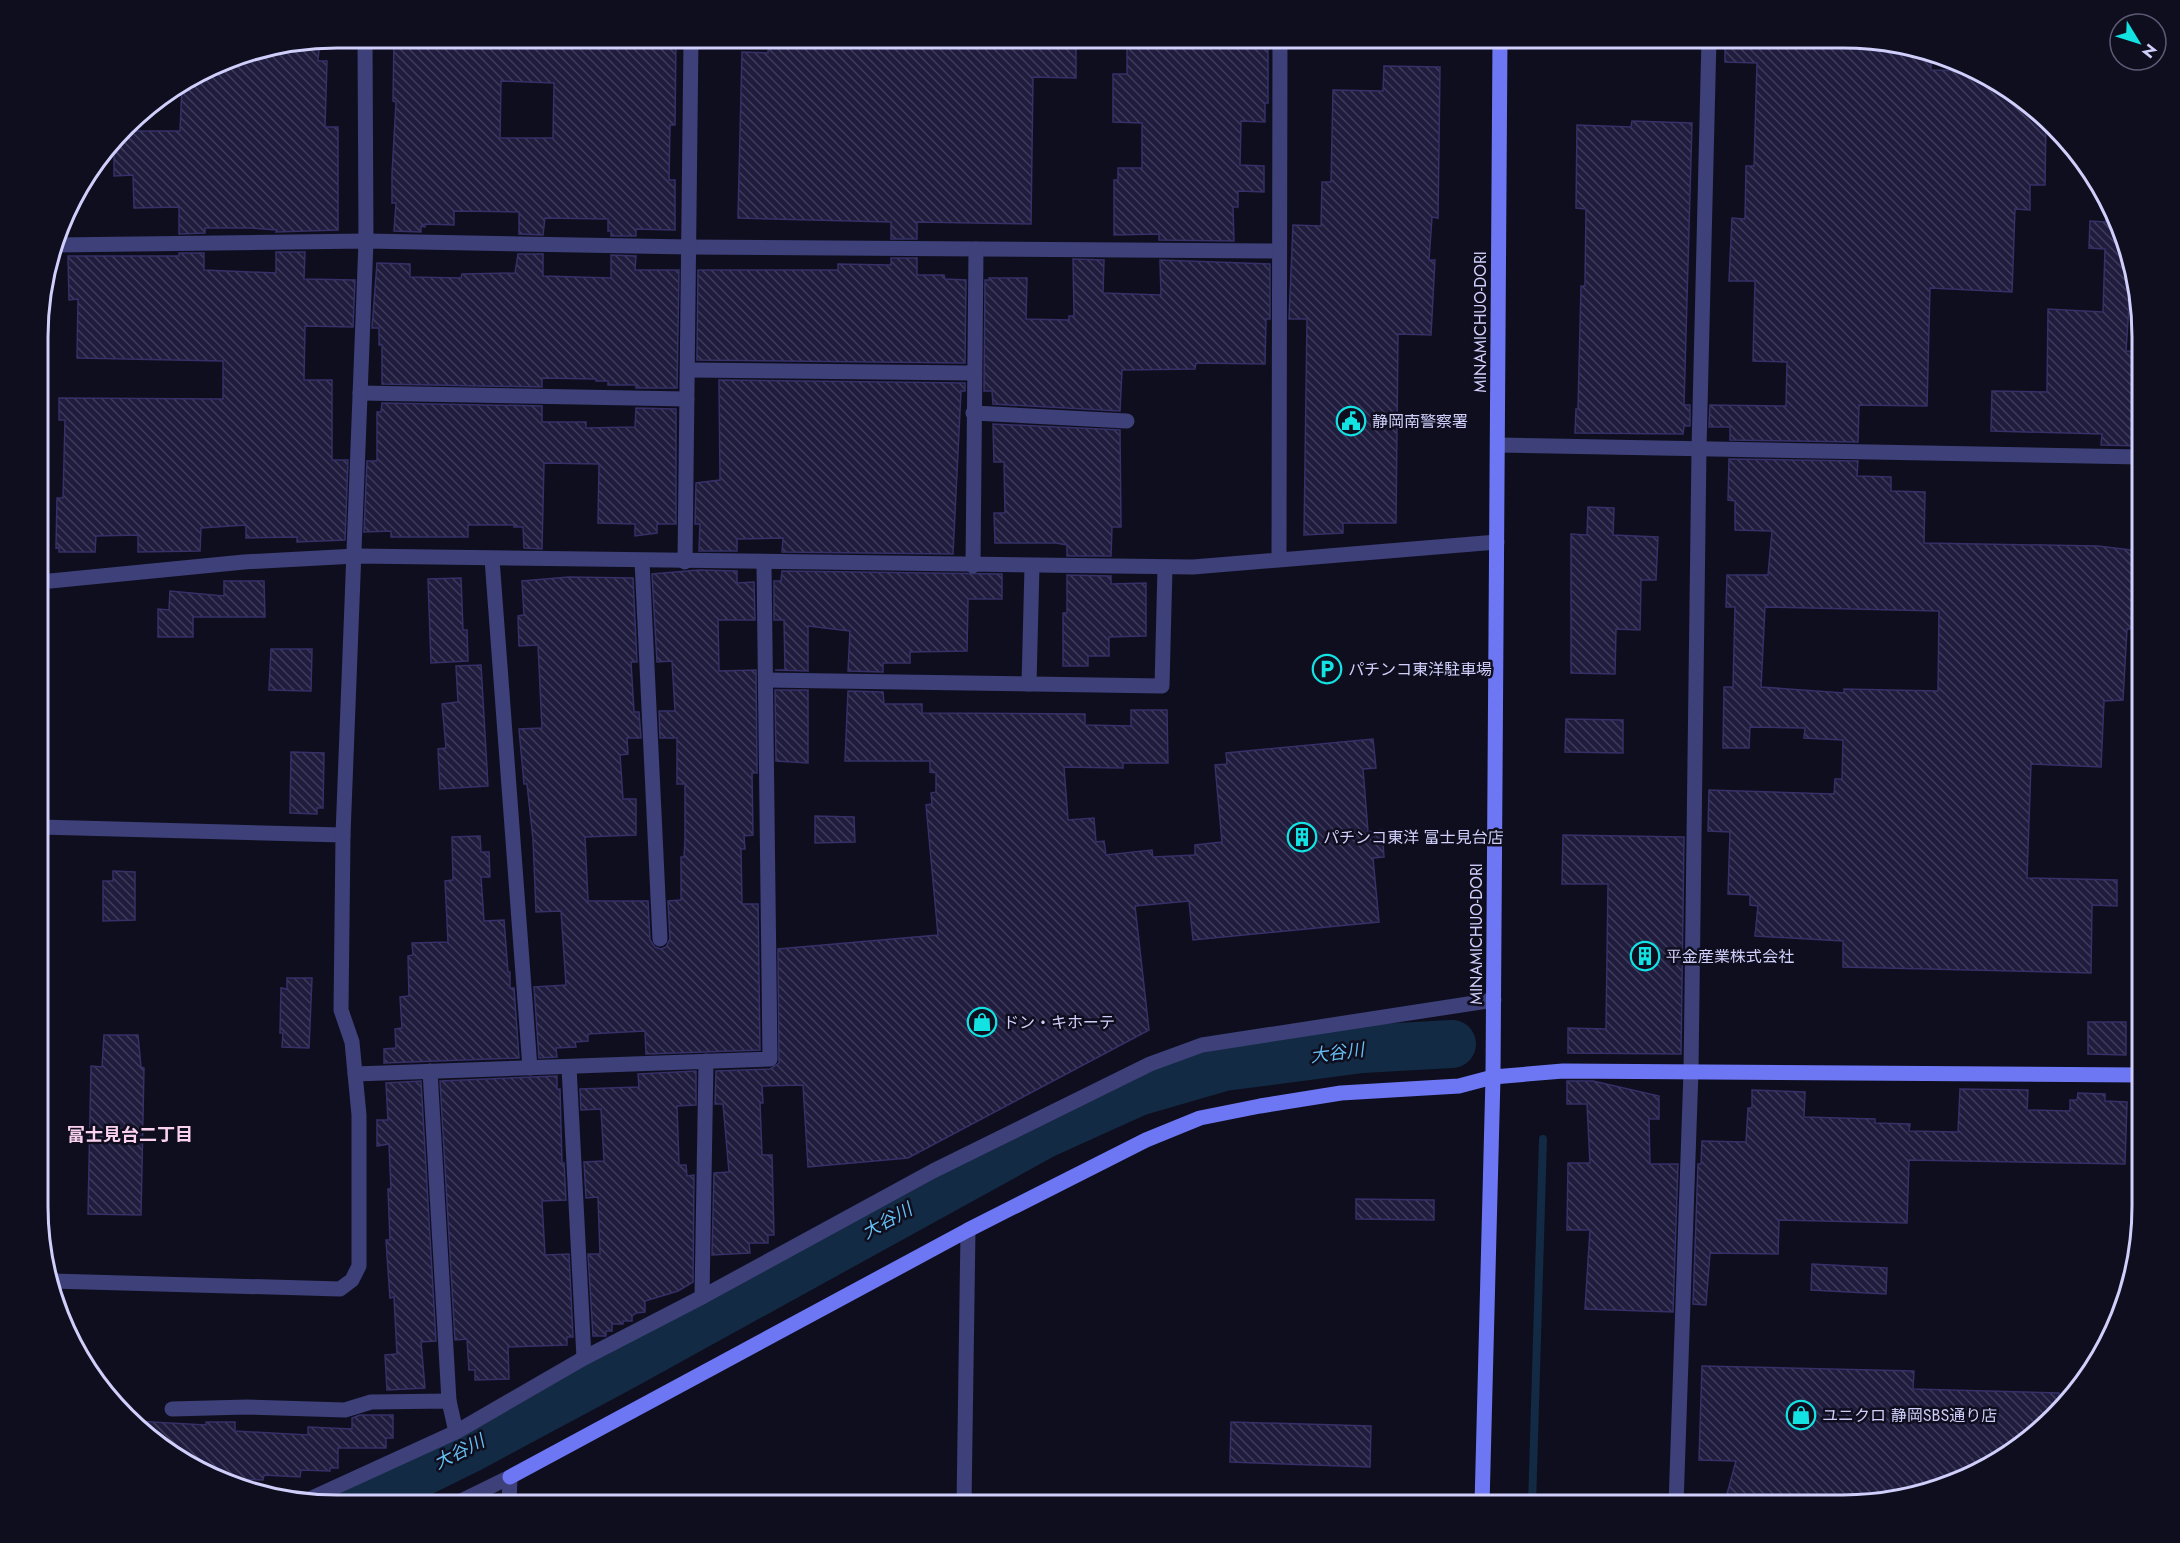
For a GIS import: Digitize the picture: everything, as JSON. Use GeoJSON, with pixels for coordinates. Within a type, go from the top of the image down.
{"type":"FeatureCollection","features":[{"type":"Feature","properties":{"kind":"street"},"geometry":{"type":"LineString","coordinates":[[58,1281],[340,1289],[352,1280],[359,1266],[359,1115],[352,1042],[341,1010],[343,835],[356,556],[366,241],[365,48]]}},
{"type":"Feature","properties":{"kind":"street"},"geometry":{"type":"LineString","coordinates":[[685,562],[691,48]]}},
{"type":"Feature","properties":{"kind":"street"},"geometry":{"type":"LineString","coordinates":[[1280,48],[1280,559]]}},
{"type":"Feature","properties":{"kind":"street","name":"MINAMICHUO-DORI"},"geometry":{"type":"LineString","coordinates":[[1482,1495],[1494,1000],[1500,48]]}},
{"type":"Feature","properties":{"kind":"street"},"geometry":{"type":"LineString","coordinates":[[1676,1495],[1691,1071],[1700,449],[1709,48]]}},
{"type":"Feature","properties":{"kind":"street"},"geometry":{"type":"LineString","coordinates":[[63,245],[366,241],[689,247],[1279,251]]}},
{"type":"Feature","properties":{"kind":"street"},"geometry":{"type":"LineString","coordinates":[[973,566],[972,373],[975,249]]}},
{"type":"Feature","properties":{"kind":"street"},"geometry":{"type":"LineString","coordinates":[[688,370],[972,373]]}},
{"type":"Feature","properties":{"kind":"street"},"geometry":{"type":"LineString","coordinates":[[360,393],[687,399]]}},
{"type":"Feature","properties":{"kind":"street"},"geometry":{"type":"LineString","coordinates":[[973,412],[1127,421]]}},
{"type":"Feature","properties":{"kind":"street"},"geometry":{"type":"LineString","coordinates":[[1498,445],[2132,457]]}},
{"type":"Feature","properties":{"kind":"street"},"geometry":{"type":"LineString","coordinates":[[48,581],[244,562],[356,556],[973,566],[1193,567],[1497,542]]}},
{"type":"Feature","properties":{"kind":"street"},"geometry":{"type":"LineString","coordinates":[[492,559],[530,1068]]}},
{"type":"Feature","properties":{"kind":"street"},"geometry":{"type":"LineString","coordinates":[[642,561],[660,939]]}},
{"type":"Feature","properties":{"kind":"street"},"geometry":{"type":"LineString","coordinates":[[355,1074],[770,1059],[764,563]]}},
{"type":"Feature","properties":{"kind":"street"},"geometry":{"type":"LineString","coordinates":[[1029,684],[1032,566]]}},
{"type":"Feature","properties":{"kind":"street"},"geometry":{"type":"LineString","coordinates":[[766,680],[1162,686],[1165,567]]}},
{"type":"Feature","properties":{"kind":"street"},"geometry":{"type":"LineString","coordinates":[[48,827],[343,835]]}},
{"type":"Feature","properties":{"kind":"street"},"geometry":{"type":"LineString","coordinates":[[320,1494],[456,1432],[584,1358],[702,1297],[933,1171],[1150,1064],[1202,1045],[1494,1000]]}},
{"type":"Feature","properties":{"kind":"street"},"geometry":{"type":"LineString","coordinates":[[702,1297],[706,1062]]}},
{"type":"Feature","properties":{"kind":"street"},"geometry":{"type":"LineString","coordinates":[[569,1067],[584,1358]]}},
{"type":"Feature","properties":{"kind":"street"},"geometry":{"type":"LineString","coordinates":[[430,1071],[449,1401],[456,1432]]}},
{"type":"Feature","properties":{"kind":"street"},"geometry":{"type":"LineString","coordinates":[[473,1495],[968,1230],[1146,1140],[1200,1118],[1341,1094],[1460,1086],[1493,1077],[1563,1071],[2132,1075]]}},
{"type":"Feature","properties":{"kind":"street"},"geometry":{"type":"LineString","coordinates":[[964,1495],[968,1230]]}},
{"type":"Feature","properties":{"kind":"street"},"geometry":{"type":"LineString","coordinates":[[172,1409],[247,1407],[345,1410],[370,1402],[449,1401]]}},
{"type":"Feature","properties":{"kind":"street"},"geometry":{"type":"LineString","coordinates":[[509,1495],[510,1477]]}},
{"type":"Feature","properties":{"kind":"building"},"geometry":{"type":"Polygon","coordinates":[[[394,48],[676,48],[675,125],[670,125],[669,180],[675,180],[675,230],[636,229],[636,236],[611,236],[611,231],[608,231],[608,219],[545,218],[543,235],[519,234],[519,212],[454,211],[454,225],[425,224],[425,227],[421,226],[421,232],[394,231],[396,203],[392,203],[392,174],[396,102],[393,101],[394,48]],[[501,81],[500,138],[553,138],[554,83],[501,81]]]}},
{"type":"Feature","properties":{"kind":"building"},"geometry":{"type":"Polygon","coordinates":[[[768,48],[1076,48],[1076,78],[1033,77],[1031,224],[917,222],[917,239],[891,239],[891,222],[738,218],[742,52],[768,53],[768,48]]]}},
{"type":"Feature","properties":{"kind":"building"},"geometry":{"type":"Polygon","coordinates":[[[1127,48],[1268,48],[1268,103],[1265,103],[1265,122],[1241,121],[1240,165],[1264,166],[1264,192],[1238,191],[1238,207],[1233,207],[1234,241],[1159,240],[1159,234],[1114,235],[1114,180],[1118,180],[1118,168],[1142,168],[1142,123],[1113,122],[1113,74],[1127,74],[1127,48]]]}},
{"type":"Feature","properties":{"kind":"building"},"geometry":{"type":"Polygon","coordinates":[[[1725,48],[1843,48],[1880,50],[1918,58],[1931,62],[1931,70],[1954,71],[1987,87],[2019,108],[2046,132],[2045,185],[2030,185],[2030,210],[2015,209],[2012,292],[1930,288],[1927,406],[1859,405],[1858,442],[1730,440],[1730,427],[1709,427],[1710,405],[1786,406],[1787,362],[1753,361],[1755,281],[1729,281],[1732,218],[1745,219],[1746,166],[1754,166],[1757,63],[1725,62],[1725,48]]]}},
{"type":"Feature","properties":{"kind":"building"},"geometry":{"type":"Polygon","coordinates":[[[319,49],[318,61],[327,61],[325,127],[338,127],[338,230],[276,232],[277,230],[251,228],[205,228],[205,233],[179,234],[179,207],[134,208],[133,175],[114,176],[114,154],[135,131],[180,131],[182,94],[193,87],[244,63],[300,50],[319,49]]]}},
{"type":"Feature","properties":{"kind":"building"},"geometry":{"type":"Polygon","coordinates":[[[1384,66],[1440,67],[1438,218],[1432,217],[1429,260],[1435,260],[1431,335],[1398,334],[1396,523],[1343,523],[1343,533],[1304,535],[1307,319],[1289,319],[1293,225],[1321,226],[1322,182],[1331,182],[1333,90],[1383,91],[1384,66]]]}},
{"type":"Feature","properties":{"kind":"building"},"geometry":{"type":"Polygon","coordinates":[[[1632,121],[1692,123],[1684,405],[1690,405],[1690,426],[1684,426],[1683,434],[1575,433],[1576,409],[1578,409],[1581,286],[1585,286],[1586,209],[1576,208],[1577,125],[1631,127],[1632,121]]]}},
{"type":"Feature","properties":{"kind":"building"},"geometry":{"type":"Polygon","coordinates":[[[2106,218],[2117,244],[2130,298],[2126,351],[2132,352],[2132,446],[2101,445],[2102,434],[1991,431],[1992,391],[2047,392],[2048,309],[2103,312],[2105,249],[2089,248],[2090,221],[2106,222],[2106,218]]]}},
{"type":"Feature","properties":{"kind":"building"},"geometry":{"type":"Polygon","coordinates":[[[276,252],[305,252],[304,279],[355,280],[353,327],[305,326],[304,380],[332,380],[332,460],[348,460],[345,540],[297,542],[297,537],[246,538],[246,525],[201,528],[200,551],[138,552],[138,535],[96,536],[95,552],[59,552],[59,547],[56,548],[57,498],[63,498],[65,420],[59,420],[59,398],[223,399],[223,361],[77,358],[78,299],[69,300],[68,256],[179,256],[179,253],[204,253],[204,270],[276,273],[276,252]]]}},
{"type":"Feature","properties":{"kind":"building"},"geometry":{"type":"Polygon","coordinates":[[[518,254],[543,254],[543,276],[611,278],[611,255],[636,256],[635,270],[679,270],[677,388],[636,388],[636,385],[608,385],[608,381],[596,381],[596,379],[542,378],[542,387],[382,384],[382,345],[379,345],[379,328],[372,328],[377,263],[410,264],[410,277],[461,278],[462,274],[515,273],[518,254]]]}},
{"type":"Feature","properties":{"kind":"building"},"geometry":{"type":"Polygon","coordinates":[[[891,258],[917,258],[917,275],[944,275],[945,279],[966,280],[965,363],[697,360],[698,270],[838,270],[838,264],[891,265],[891,258]]]}},
{"type":"Feature","properties":{"kind":"building"},"geometry":{"type":"Polygon","coordinates":[[[1073,259],[1104,260],[1103,293],[1161,295],[1160,260],[1270,264],[1270,319],[1266,319],[1265,364],[1196,363],[1195,369],[1122,370],[1120,411],[993,404],[992,391],[984,391],[985,280],[989,278],[1027,278],[1026,319],[1069,320],[1069,316],[1074,316],[1073,259]]]}},
{"type":"Feature","properties":{"kind":"building"},"geometry":{"type":"Polygon","coordinates":[[[719,380],[965,383],[965,391],[961,391],[953,554],[782,552],[783,538],[737,539],[737,551],[699,551],[700,524],[695,524],[696,483],[720,480],[719,380]]]}},
{"type":"Feature","properties":{"kind":"building"},"geometry":{"type":"Polygon","coordinates":[[[382,403],[542,406],[542,422],[586,422],[586,428],[635,427],[636,408],[676,409],[676,524],[657,524],[657,533],[635,536],[635,524],[598,523],[599,464],[544,463],[542,549],[524,548],[523,527],[514,527],[514,525],[468,525],[468,537],[391,537],[391,531],[364,532],[367,461],[377,461],[377,412],[381,412],[382,403]]]}},
{"type":"Feature","properties":{"kind":"building"},"geometry":{"type":"Polygon","coordinates":[[[993,424],[1120,430],[1121,527],[1112,527],[1111,556],[1067,556],[1067,545],[1056,543],[995,543],[994,513],[1005,513],[1004,462],[994,462],[993,424]]]}},
{"type":"Feature","properties":{"kind":"building"},"geometry":{"type":"Polygon","coordinates":[[[1729,459],[1858,461],[1857,476],[1891,477],[1891,491],[1925,492],[1924,543],[2098,546],[2132,550],[2132,629],[2127,629],[2123,700],[2104,701],[2101,767],[2031,764],[2027,878],[2117,880],[2117,906],[2092,905],[2091,973],[1843,967],[1843,941],[1755,936],[1758,906],[1750,905],[1750,895],[1728,894],[1730,832],[1708,831],[1709,790],[1834,794],[1835,779],[1842,779],[1843,740],[1804,738],[1805,728],[1750,727],[1749,748],[1723,748],[1724,687],[1733,687],[1735,607],[1726,607],[1727,575],[1768,575],[1772,531],[1735,530],[1735,501],[1728,500],[1729,459]],[[1765,607],[1761,687],[1844,693],[1844,689],[1938,691],[1939,611],[1765,607]]]}},
{"type":"Feature","properties":{"kind":"building"},"geometry":{"type":"Polygon","coordinates":[[[1588,507],[1614,508],[1613,535],[1658,537],[1656,580],[1641,580],[1640,630],[1616,629],[1615,674],[1571,673],[1571,534],[1587,535],[1588,507]]]}},
{"type":"Feature","properties":{"kind":"building"},"geometry":{"type":"Polygon","coordinates":[[[699,570],[737,571],[737,583],[754,582],[755,620],[718,620],[719,671],[756,670],[757,773],[752,773],[753,835],[744,836],[745,849],[741,849],[742,904],[758,904],[760,1050],[646,1054],[645,1031],[588,1034],[588,1041],[575,1042],[576,1047],[556,1048],[557,1057],[539,1058],[534,987],[566,985],[561,911],[536,912],[533,839],[527,784],[524,784],[519,729],[542,728],[538,645],[519,646],[518,616],[524,615],[522,581],[569,577],[633,578],[637,662],[631,662],[634,712],[639,712],[641,738],[627,738],[628,754],[620,755],[623,799],[636,799],[636,835],[585,837],[588,901],[648,901],[650,940],[655,947],[661,949],[666,947],[670,939],[668,901],[681,900],[681,857],[684,857],[685,840],[685,784],[677,784],[677,738],[660,738],[659,711],[675,711],[672,661],[657,662],[652,574],[699,570]]]}},
{"type":"Feature","properties":{"kind":"building"},"geometry":{"type":"Polygon","coordinates":[[[782,571],[1002,574],[1002,599],[968,599],[967,651],[910,652],[910,663],[883,663],[883,672],[848,671],[850,631],[808,626],[808,671],[775,670],[785,670],[784,620],[774,620],[774,581],[781,581],[782,571]]]}},
{"type":"Feature","properties":{"kind":"building"},"geometry":{"type":"Polygon","coordinates":[[[1067,575],[1111,576],[1111,584],[1146,583],[1146,636],[1109,637],[1109,656],[1088,656],[1088,666],[1063,666],[1063,613],[1067,613],[1067,575]]]}},
{"type":"Feature","properties":{"kind":"building"},"geometry":{"type":"Polygon","coordinates":[[[461,578],[463,630],[467,630],[468,661],[431,663],[428,579],[461,578]]]}},
{"type":"Feature","properties":{"kind":"building"},"geometry":{"type":"Polygon","coordinates":[[[224,581],[264,581],[265,617],[193,617],[193,637],[158,637],[158,609],[169,610],[170,591],[224,596],[224,581]]]}},
{"type":"Feature","properties":{"kind":"building"},"geometry":{"type":"Polygon","coordinates":[[[271,649],[312,649],[311,691],[269,690],[271,649]]]}},
{"type":"Feature","properties":{"kind":"building"},"geometry":{"type":"Polygon","coordinates":[[[481,665],[488,786],[440,789],[438,749],[446,748],[442,704],[458,702],[456,666],[481,665]]]}},
{"type":"Feature","properties":{"kind":"building"},"geometry":{"type":"Polygon","coordinates":[[[775,690],[808,690],[808,763],[776,761],[775,690]]]}},
{"type":"Feature","properties":{"kind":"building"},"geometry":{"type":"Polygon","coordinates":[[[848,691],[883,692],[884,704],[922,704],[922,713],[1085,714],[1085,725],[1131,726],[1131,710],[1167,710],[1168,763],[1123,763],[1123,768],[1064,767],[1068,820],[1094,818],[1096,842],[1104,841],[1106,855],[1152,850],[1153,857],[1195,855],[1195,845],[1222,842],[1215,765],[1227,764],[1226,753],[1373,739],[1376,768],[1363,769],[1368,832],[1382,830],[1384,857],[1373,858],[1379,922],[1193,940],[1189,901],[1135,906],[1149,1030],[908,1158],[808,1167],[803,1085],[762,1086],[763,1103],[760,1103],[762,1155],[772,1155],[774,1235],[768,1235],[768,1243],[749,1243],[750,1253],[712,1255],[714,1173],[729,1172],[723,1104],[715,1104],[716,1071],[770,1069],[779,1063],[778,949],[938,935],[926,805],[932,804],[931,793],[936,792],[936,773],[930,772],[930,761],[845,761],[848,691]]]}},
{"type":"Feature","properties":{"kind":"building"},"geometry":{"type":"Polygon","coordinates":[[[1566,719],[1623,720],[1623,753],[1565,752],[1566,719]]]}},
{"type":"Feature","properties":{"kind":"building"},"geometry":{"type":"Polygon","coordinates":[[[291,752],[324,753],[323,808],[317,808],[317,814],[290,813],[291,752]]]}},
{"type":"Feature","properties":{"kind":"building"},"geometry":{"type":"Polygon","coordinates":[[[815,816],[854,817],[855,842],[815,843],[815,816]]]}},
{"type":"Feature","properties":{"kind":"building","name":"平金産業株式会社"},"geometry":{"type":"Polygon","coordinates":[[[1563,835],[1684,837],[1681,1054],[1568,1053],[1568,1028],[1606,1029],[1608,884],[1562,884],[1563,835]]]}},
{"type":"Feature","properties":{"kind":"building"},"geometry":{"type":"Polygon","coordinates":[[[480,836],[481,852],[489,852],[490,877],[481,877],[484,921],[504,920],[510,988],[514,988],[519,1058],[384,1063],[384,1049],[396,1048],[395,1029],[402,1028],[400,997],[409,996],[408,956],[413,955],[412,943],[448,942],[445,881],[453,880],[452,837],[480,836]]]}},
{"type":"Feature","properties":{"kind":"building"},"geometry":{"type":"Polygon","coordinates":[[[113,871],[135,872],[135,920],[103,921],[103,881],[113,881],[113,871]]]}},
{"type":"Feature","properties":{"kind":"building"},"geometry":{"type":"Polygon","coordinates":[[[287,978],[312,978],[309,1048],[282,1047],[281,988],[287,989],[287,978]]]}},
{"type":"Feature","properties":{"kind":"building"},"geometry":{"type":"Polygon","coordinates":[[[2088,1022],[2126,1022],[2126,1055],[2088,1054],[2088,1022]]]}},
{"type":"Feature","properties":{"kind":"building"},"geometry":{"type":"Polygon","coordinates":[[[104,1035],[138,1035],[141,1067],[144,1068],[141,1215],[88,1214],[91,1066],[102,1067],[104,1035]]]}},
{"type":"Feature","properties":{"kind":"building"},"geometry":{"type":"Polygon","coordinates":[[[696,1071],[696,1105],[677,1106],[679,1165],[686,1165],[687,1176],[694,1175],[693,1282],[678,1291],[645,1301],[645,1312],[636,1313],[632,1316],[632,1321],[612,1324],[612,1331],[606,1331],[606,1336],[593,1336],[588,1254],[600,1254],[598,1197],[586,1198],[584,1162],[604,1161],[601,1109],[581,1110],[580,1089],[639,1087],[638,1074],[696,1071]]]}},
{"type":"Feature","properties":{"kind":"building"},"geometry":{"type":"Polygon","coordinates":[[[557,1076],[557,1089],[560,1089],[562,1163],[564,1163],[566,1200],[542,1201],[545,1255],[569,1254],[573,1337],[567,1337],[567,1345],[508,1347],[509,1379],[475,1380],[475,1370],[469,1370],[467,1339],[455,1340],[440,1081],[557,1076]]]}},
{"type":"Feature","properties":{"kind":"building"},"geometry":{"type":"Polygon","coordinates":[[[421,1081],[436,1341],[421,1342],[425,1388],[387,1390],[385,1355],[397,1354],[394,1297],[390,1298],[386,1240],[390,1240],[388,1189],[391,1189],[389,1144],[377,1146],[377,1120],[388,1120],[386,1083],[421,1081]]]}},
{"type":"Feature","properties":{"kind":"building"},"geometry":{"type":"Polygon","coordinates":[[[1567,1081],[1593,1081],[1659,1096],[1659,1119],[1649,1119],[1650,1164],[1678,1164],[1673,1312],[1585,1309],[1590,1230],[1567,1230],[1568,1163],[1590,1163],[1587,1104],[1567,1104],[1567,1081]]]}},
{"type":"Feature","properties":{"kind":"building"},"geometry":{"type":"Polygon","coordinates":[[[1960,1089],[2028,1090],[2027,1110],[2070,1111],[2070,1100],[2077,1100],[2078,1093],[2105,1094],[2105,1101],[2127,1102],[2125,1164],[1909,1160],[1907,1223],[1779,1220],[1778,1254],[1710,1253],[1706,1305],[1693,1304],[1698,1164],[1701,1164],[1702,1141],[1746,1142],[1748,1108],[1752,1108],[1752,1090],[1805,1092],[1804,1117],[1875,1119],[1875,1123],[1910,1124],[1909,1131],[1958,1132],[1960,1089]]]}},
{"type":"Feature","properties":{"kind":"building"},"geometry":{"type":"Polygon","coordinates":[[[1356,1199],[1434,1200],[1434,1220],[1356,1219],[1356,1199]]]}},
{"type":"Feature","properties":{"kind":"building"},"geometry":{"type":"Polygon","coordinates":[[[1812,1264],[1887,1268],[1886,1294],[1811,1290],[1812,1264]]]}},
{"type":"Feature","properties":{"kind":"building"},"geometry":{"type":"Polygon","coordinates":[[[1702,1366],[1914,1371],[1913,1389],[2059,1393],[2059,1397],[2047,1410],[2019,1435],[1971,1465],[1936,1480],[1880,1493],[1727,1495],[1736,1461],[1699,1460],[1702,1366]]]}},
{"type":"Feature","properties":{"kind":"building"},"geometry":{"type":"Polygon","coordinates":[[[360,1415],[393,1415],[393,1438],[386,1438],[386,1448],[338,1448],[338,1468],[330,1468],[330,1471],[301,1470],[300,1477],[264,1475],[263,1480],[242,1479],[209,1465],[177,1446],[145,1422],[206,1425],[206,1422],[235,1422],[235,1431],[308,1435],[308,1427],[352,1429],[352,1418],[360,1415]]]}},
{"type":"Feature","properties":{"kind":"building"},"geometry":{"type":"Polygon","coordinates":[[[1231,1422],[1371,1426],[1370,1467],[1230,1462],[1231,1422]]]}},
{"type":"Feature","properties":{"kind":"waterway","name":"大谷川"},"geometry":{"type":"LineString","coordinates":[[376,1495],[469,1449],[620,1368],[1043,1135],[1138,1092],[1224,1067],[1362,1049],[1452,1044]]}},
{"type":"Feature","properties":{"kind":"waterway"},"geometry":{"type":"LineString","coordinates":[[1532,1495],[1543,1139]]}},
{"type":"Feature","properties":{"kind":"place","name":"静岡南警察署"},"geometry":{"type":"Point","coordinates":[1351,421]}},
{"type":"Feature","properties":{"kind":"place","name":"パチンコ東洋駐車場"},"geometry":{"type":"Point","coordinates":[1327,669]}},
{"type":"Feature","properties":{"kind":"place","name":"パチンコ東洋 富士見台店"},"geometry":{"type":"Point","coordinates":[1302,837]}},
{"type":"Feature","properties":{"kind":"place","name":"平金産業株式会社"},"geometry":{"type":"Point","coordinates":[1645,956]}},
{"type":"Feature","properties":{"kind":"place","name":"ドン・キホーテ"},"geometry":{"type":"Point","coordinates":[982,1022]}},
{"type":"Feature","properties":{"kind":"place","name":"ユニクロ 静岡SBS通り店"},"geometry":{"type":"Point","coordinates":[1801,1415]}},
{"type":"Feature","properties":{"kind":"district","name":"富士見台二丁目"},"geometry":{"type":"Point","coordinates":[130,1135]}}]}
